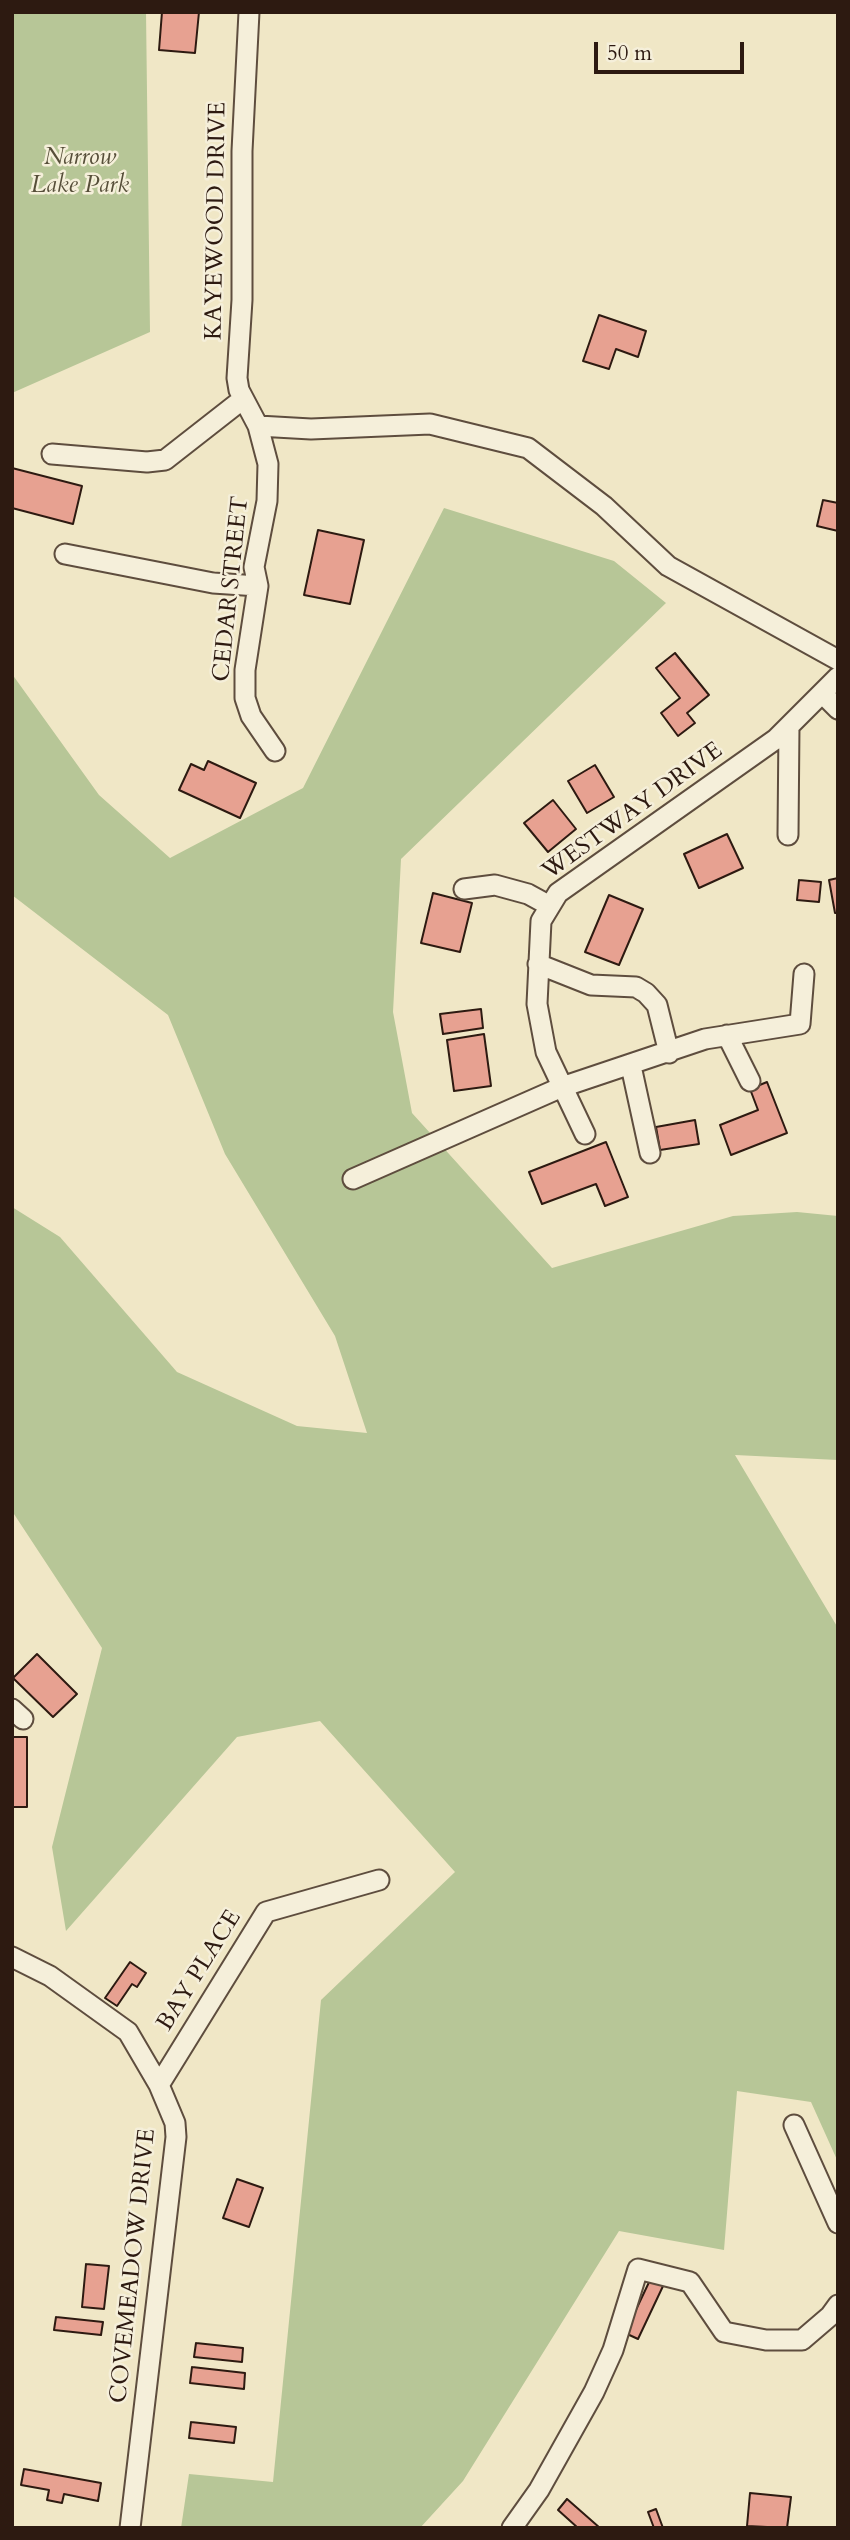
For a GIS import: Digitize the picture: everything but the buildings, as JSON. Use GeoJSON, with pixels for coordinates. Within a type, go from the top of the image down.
{"type":"FeatureCollection","features":[{"type":"Feature","properties":{"kind":"street","name":"KAYEWOOD DRIVE"},"geometry":{"type":"LineString","coordinates":[[249,12],[242,151],[242,300],[237,378],[243,398],[258,426]]}},
{"type":"Feature","properties":{"kind":"street"},"geometry":{"type":"LineString","coordinates":[[52,454],[147,462],[165,460],[176,454],[243,398]]}},
{"type":"Feature","properties":{"kind":"street"},"geometry":{"type":"LineString","coordinates":[[258,426],[311,429],[430,425],[528,448],[604,506],[668,566],[838,660]]}},
{"type":"Feature","properties":{"kind":"street","name":"CEDAR STREET"},"geometry":{"type":"LineString","coordinates":[[258,426],[268,464],[267,501],[254,567],[258,586],[244,670],[245,698],[251,716],[275,751]]}},
{"type":"Feature","properties":{"kind":"street"},"geometry":{"type":"LineString","coordinates":[[65,554],[213,583],[258,586]]}},
{"type":"Feature","properties":{"kind":"street","name":"WESTWAY DRIVE"},"geometry":{"type":"LineString","coordinates":[[585,1133],[547,1052],[537,1004],[541,921],[558,893],[776,738],[838,677]]}},
{"type":"Feature","properties":{"kind":"street"},"geometry":{"type":"LineString","coordinates":[[822,693],[838,709]]}},
{"type":"Feature","properties":{"kind":"street"},"geometry":{"type":"LineString","coordinates":[[788,835],[789,726]]}},
{"type":"Feature","properties":{"kind":"street"},"geometry":{"type":"LineString","coordinates":[[464,889],[495,885],[528,894],[550,906]]}},
{"type":"Feature","properties":{"kind":"street"},"geometry":{"type":"LineString","coordinates":[[538,964],[591,985],[636,987],[646,993],[657,1005],[669,1053]]}},
{"type":"Feature","properties":{"kind":"street"},"geometry":{"type":"LineString","coordinates":[[352,1179],[562,1087],[705,1039],[800,1024],[804,974]]}},
{"type":"Feature","properties":{"kind":"street"},"geometry":{"type":"LineString","coordinates":[[727,1035],[750,1081]]}},
{"type":"Feature","properties":{"kind":"street"},"geometry":{"type":"LineString","coordinates":[[631,1066],[650,1153]]}},
{"type":"Feature","properties":{"kind":"street","name":"BAY PLACE"},"geometry":{"type":"LineString","coordinates":[[159,2085],[266,1912],[379,1880]]}},
{"type":"Feature","properties":{"kind":"street","name":"COVEMEADOW DRIVE"},"geometry":{"type":"LineString","coordinates":[[12,1957],[50,1976],[128,2032],[159,2085],[175,2123],[176,2137],[130,2528]]}},
{"type":"Feature","properties":{"kind":"street"},"geometry":{"type":"LineString","coordinates":[[794,2125],[838,2223]]}},
{"type":"Feature","properties":{"kind":"street"},"geometry":{"type":"LineString","coordinates":[[513,2528],[539,2490],[594,2392],[612,2350],[638,2269],[690,2283],[724,2332],[766,2340],[802,2340],[830,2316],[838,2305]]}},
{"type":"Feature","properties":{"kind":"green space","name":"Narrow Lake Park"},"geometry":{"type":"Polygon","coordinates":[[[12,12],[146,12],[150,332],[12,393],[12,12]]]}},
{"type":"Feature","properties":{"kind":"green space"},"geometry":{"type":"Polygon","coordinates":[[[444,508],[614,561],[666,603],[401,859],[393,1012],[412,1113],[552,1268],[733,1216],[797,1212],[838,1216],[838,1460],[735,1455],[838,1628],[838,2162],[811,2102],[737,2091],[724,2250],[619,2231],[463,2481],[420,2528],[181,2528],[189,2474],[273,2482],[321,2000],[455,1872],[320,1721],[237,1737],[66,1931],[52,1847],[102,1648],[12,1511],[12,1207],[60,1237],[177,1372],[297,1426],[367,1433],[335,1336],[225,1154],[168,1015],[12,895],[12,674],[99,795],[170,858],[303,788],[444,508]]]}}]}
